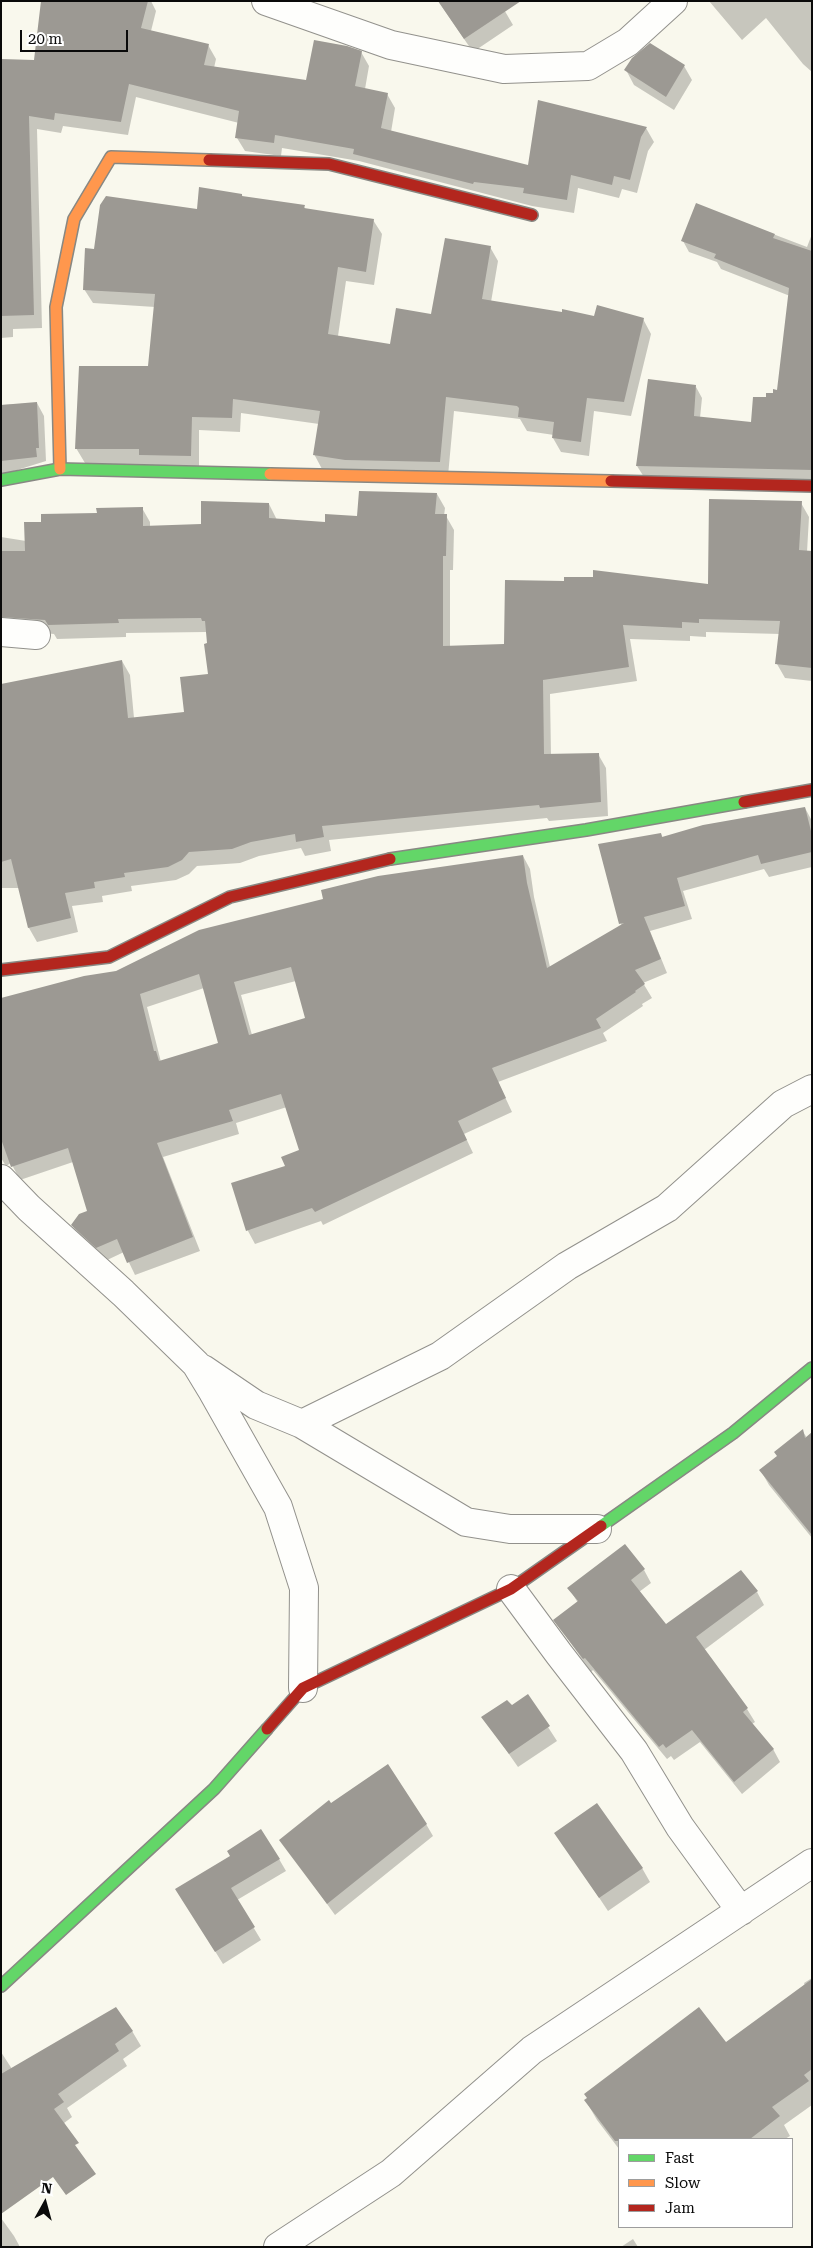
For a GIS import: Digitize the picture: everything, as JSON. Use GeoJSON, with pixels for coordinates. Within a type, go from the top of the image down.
{"type":"FeatureCollection","features":[{"type":"Feature","properties":{"kind":"street"},"geometry":{"type":"LineString","coordinates":[[266,1],[391,45],[504,70],[588,66],[628,42],[672,1]]}},
{"type":"Feature","properties":{"kind":"street"},"geometry":{"type":"LineString","coordinates":[[60,469],[56,307],[74,220],[111,157],[329,164],[532,214]]}},
{"type":"Feature","properties":{"kind":"street"},"geometry":{"type":"LineString","coordinates":[[1,480],[60,469],[812,486]]}},
{"type":"Feature","properties":{"kind":"street"},"geometry":{"type":"LineString","coordinates":[[1,632],[36,635]]}},
{"type":"Feature","properties":{"kind":"street"},"geometry":{"type":"LineString","coordinates":[[1,970],[109,956],[230,897],[375,861],[586,830],[812,790]]}},
{"type":"Feature","properties":{"kind":"street"},"geometry":{"type":"LineString","coordinates":[[302,1424],[440,1356],[567,1266],[667,1208],[783,1104],[812,1089]]}},
{"type":"Feature","properties":{"kind":"street"},"geometry":{"type":"LineString","coordinates":[[1,1178],[29,1208],[123,1292],[196,1364],[256,1405],[302,1424],[466,1522],[510,1529],[597,1530]]}},
{"type":"Feature","properties":{"kind":"street"},"geometry":{"type":"LineString","coordinates":[[196,1364],[278,1507],[304,1588],[302,1688]]}},
{"type":"Feature","properties":{"kind":"street"},"geometry":{"type":"LineString","coordinates":[[1,1986],[214,1788],[302,1688],[511,1589],[733,1433],[812,1368]]}},
{"type":"Feature","properties":{"kind":"street"},"geometry":{"type":"LineString","coordinates":[[511,1589],[558,1654],[634,1751],[680,1826],[741,1912]]}},
{"type":"Feature","properties":{"kind":"street"},"geometry":{"type":"LineString","coordinates":[[278,2247],[391,2173],[532,2050],[812,1863]]}},
{"type":"Feature","properties":{"kind":"building"},"geometry":{"type":"Polygon","coordinates":[[[41,1],[148,1],[141,28],[209,44],[204,65],[306,80],[314,40],[347,46],[362,51],[355,86],[388,93],[381,128],[528,165],[538,100],[647,127],[641,137],[630,180],[614,176],[612,185],[571,175],[567,200],[523,193],[524,188],[474,182],[473,184],[353,154],[354,149],[275,135],[274,143],[235,138],[239,111],[129,84],[121,122],[55,113],[54,120],[29,116],[34,315],[1,316],[1,59],[34,60],[41,1]]]}},
{"type":"Feature","properties":{"kind":"building"},"geometry":{"type":"Polygon","coordinates":[[[438,1],[521,1],[464,39],[438,1]]]}},
{"type":"Feature","properties":{"kind":"building"},"geometry":{"type":"Polygon","coordinates":[[[650,43],[685,65],[666,97],[624,70],[632,58],[650,43]]]}},
{"type":"Feature","properties":{"kind":"building"},"geometry":{"type":"Polygon","coordinates":[[[199,187],[242,194],[242,196],[305,205],[304,208],[374,219],[366,272],[338,267],[328,334],[390,344],[396,308],[431,314],[445,238],[491,246],[482,299],[562,312],[562,309],[594,316],[597,305],[644,318],[624,402],[587,398],[581,442],[552,438],[554,422],[518,417],[519,408],[517,406],[446,397],[440,462],[345,460],[313,455],[320,411],[233,399],[232,418],[192,417],[191,456],[139,455],[139,449],[75,449],[79,366],[148,366],[155,294],[83,290],[85,248],[94,249],[100,205],[106,196],[197,209],[199,187]]]}},
{"type":"Feature","properties":{"kind":"building"},"geometry":{"type":"Polygon","coordinates":[[[696,203],[775,234],[773,238],[812,251],[812,470],[636,466],[648,379],[696,385],[694,416],[751,422],[753,397],[766,397],[766,393],[773,393],[773,389],[777,390],[789,288],[714,258],[716,254],[681,241],[696,203]]]}},
{"type":"Feature","properties":{"kind":"building"},"geometry":{"type":"Polygon","coordinates":[[[37,402],[39,448],[36,448],[37,457],[1,461],[1,405],[37,402]]]}},
{"type":"Feature","properties":{"kind":"building"},"geometry":{"type":"Polygon","coordinates":[[[359,491],[437,493],[435,514],[447,514],[446,556],[443,556],[443,646],[504,644],[505,580],[564,581],[564,577],[593,577],[593,570],[708,584],[709,499],[802,501],[799,550],[812,551],[812,668],[775,664],[780,621],[699,619],[699,623],[682,622],[682,628],[623,625],[629,667],[543,680],[544,754],[599,753],[601,802],[540,808],[539,805],[322,826],[324,837],[296,842],[295,834],[251,842],[232,849],[189,852],[182,860],[168,867],[124,873],[125,877],[94,882],[95,888],[65,893],[71,918],[28,928],[11,859],[1,862],[1,684],[122,660],[128,718],[184,712],[180,677],[208,674],[204,644],[207,643],[205,621],[202,621],[201,618],[118,619],[119,623],[48,625],[45,620],[1,617],[1,551],[25,551],[24,522],[41,522],[41,514],[97,513],[96,508],[143,507],[143,526],[201,524],[201,501],[269,503],[269,518],[325,522],[325,514],[357,516],[359,491]]]}},
{"type":"Feature","properties":{"kind":"building"},"geometry":{"type":"Polygon","coordinates":[[[805,807],[812,835],[812,852],[761,864],[758,855],[677,878],[685,906],[644,917],[661,959],[635,970],[645,984],[596,1019],[601,1028],[492,1068],[506,1098],[458,1121],[467,1140],[315,1212],[312,1208],[246,1231],[231,1183],[285,1166],[281,1157],[299,1150],[281,1094],[229,1110],[233,1121],[157,1143],[193,1237],[127,1263],[117,1239],[96,1248],[71,1225],[79,1214],[87,1211],[68,1148],[11,1167],[1,1139],[1,998],[84,976],[116,971],[199,930],[323,899],[321,890],[378,876],[523,855],[527,883],[547,968],[624,923],[619,924],[598,844],[661,833],[662,837],[703,825],[805,807]],[[291,967],[234,982],[249,1035],[305,1018],[291,967]],[[199,974],[140,994],[154,1051],[156,1051],[159,1061],[218,1043],[199,974]]]}},
{"type":"Feature","properties":{"kind":"building"},"geometry":{"type":"Polygon","coordinates":[[[803,1429],[805,1438],[812,1432],[812,1535],[759,1470],[777,1456],[774,1452],[803,1429]]]}},
{"type":"Feature","properties":{"kind":"building"},"geometry":{"type":"Polygon","coordinates":[[[625,1544],[645,1569],[631,1580],[666,1624],[741,1570],[758,1591],[696,1637],[748,1708],[743,1712],[774,1749],[734,1782],[692,1730],[666,1748],[663,1744],[659,1747],[585,1658],[583,1659],[553,1620],[578,1601],[567,1588],[625,1544]]]}},
{"type":"Feature","properties":{"kind":"building"},"geometry":{"type":"Polygon","coordinates":[[[528,1694],[550,1726],[509,1754],[481,1717],[507,1700],[512,1705],[528,1694]]]}},
{"type":"Feature","properties":{"kind":"building"},"geometry":{"type":"Polygon","coordinates":[[[388,1764],[427,1824],[327,1904],[279,1840],[329,1800],[331,1803],[388,1764]]]}},
{"type":"Feature","properties":{"kind":"building"},"geometry":{"type":"Polygon","coordinates":[[[597,1803],[643,1868],[599,1898],[554,1833],[597,1803]]]}},
{"type":"Feature","properties":{"kind":"building"},"geometry":{"type":"Polygon","coordinates":[[[261,1829],[280,1859],[231,1888],[255,1927],[215,1952],[175,1889],[230,1856],[227,1851],[261,1829]]]}},
{"type":"Feature","properties":{"kind":"building"},"geometry":{"type":"Polygon","coordinates":[[[812,1979],[812,2069],[804,2075],[809,2081],[772,2107],[780,2116],[751,2138],[618,2138],[618,2141],[615,2141],[584,2100],[587,2098],[584,2094],[699,2007],[726,2042],[812,1979]]]}},
{"type":"Feature","properties":{"kind":"building"},"geometry":{"type":"Polygon","coordinates":[[[116,2007],[133,2031],[115,2044],[119,2051],[58,2094],[64,2102],[54,2109],[79,2143],[75,2145],[96,2174],[66,2195],[53,2177],[1,2214],[1,2074],[116,2007]]]}},
{"type":"Feature","properties":{"kind":"traffic: fast"},"geometry":{"type":"LineString","coordinates":[[1,480],[60,469],[270,474]]}},
{"type":"Feature","properties":{"kind":"traffic: fast"},"geometry":{"type":"LineString","coordinates":[[390,859],[586,830],[744,802]]}},
{"type":"Feature","properties":{"kind":"traffic: fast"},"geometry":{"type":"LineString","coordinates":[[601,1526],[733,1433],[812,1368]]}},
{"type":"Feature","properties":{"kind":"traffic: fast"},"geometry":{"type":"LineString","coordinates":[[1,1986],[214,1789],[267,1729]]}},
{"type":"Feature","properties":{"kind":"traffic: slow"},"geometry":{"type":"LineString","coordinates":[[60,469],[56,307],[74,219],[111,157],[209,160]]}},
{"type":"Feature","properties":{"kind":"traffic: slow"},"geometry":{"type":"LineString","coordinates":[[270,474],[611,481]]}},
{"type":"Feature","properties":{"kind":"traffic: jam"},"geometry":{"type":"LineString","coordinates":[[209,160],[329,164],[532,215]]}},
{"type":"Feature","properties":{"kind":"traffic: jam"},"geometry":{"type":"LineString","coordinates":[[611,481],[812,486]]}},
{"type":"Feature","properties":{"kind":"traffic: jam"},"geometry":{"type":"LineString","coordinates":[[744,802],[812,790]]}},
{"type":"Feature","properties":{"kind":"traffic: jam"},"geometry":{"type":"LineString","coordinates":[[1,970],[109,957],[230,897],[390,859]]}},
{"type":"Feature","properties":{"kind":"traffic: jam"},"geometry":{"type":"LineString","coordinates":[[267,1729],[303,1688],[511,1589],[601,1526]]}}]}
